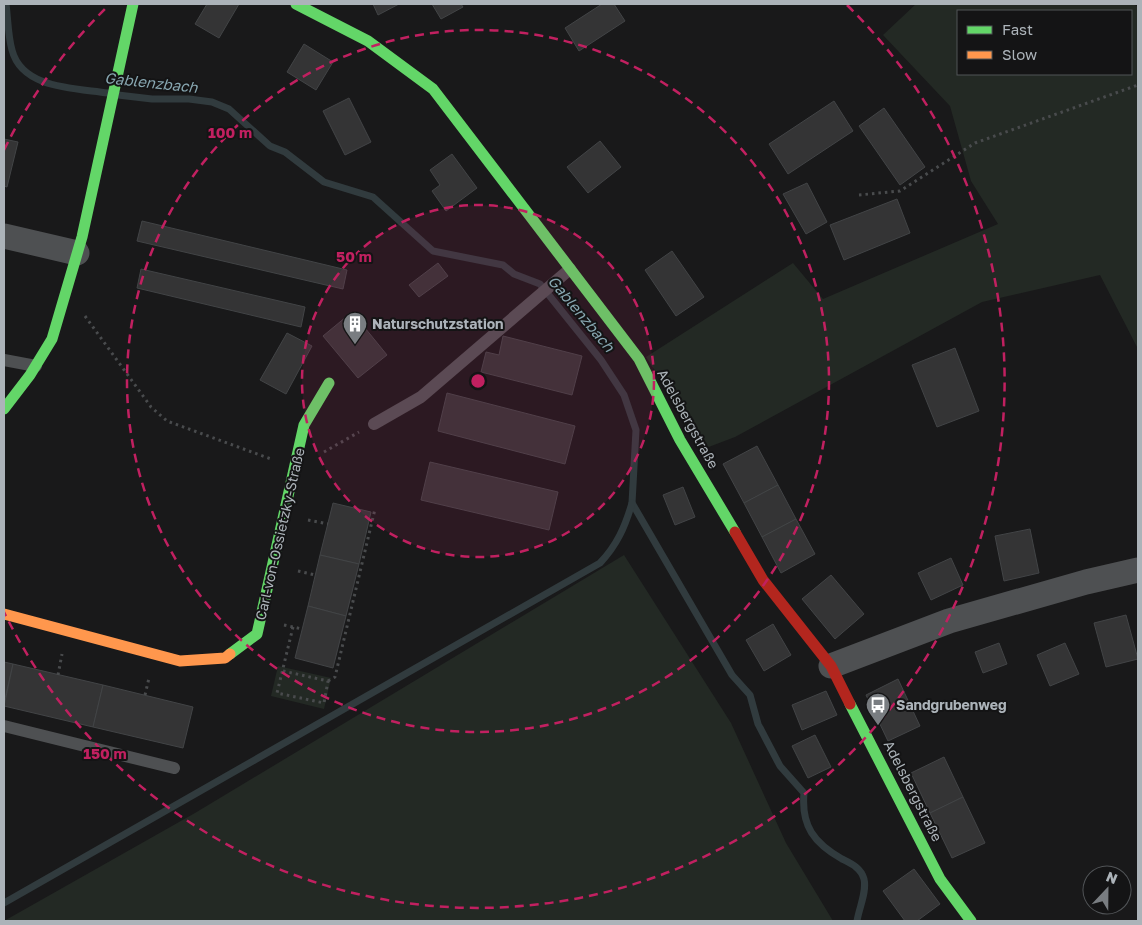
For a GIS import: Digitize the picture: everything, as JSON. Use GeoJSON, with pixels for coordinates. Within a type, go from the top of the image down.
{"type":"FeatureCollection","features":[{"type":"Feature","properties":{"kind":"street"},"geometry":{"type":"LineString","coordinates":[[4,410],[36,366],[52,339],[67,292],[133,4]]}},
{"type":"Feature","properties":{"kind":"street","name":"Adelsbergstraße"},"geometry":{"type":"LineString","coordinates":[[296,4],[367,39],[401,61],[433,89],[639,359],[680,440],[763,580],[831,666],[940,878],[971,921]]}},
{"type":"Feature","properties":{"kind":"street"},"geometry":{"type":"LineString","coordinates":[[4,236],[77,253]]}},
{"type":"Feature","properties":{"kind":"street","name":"Carl-von-Ossietzky-Straße"},"geometry":{"type":"LineString","coordinates":[[4,614],[180,662],[225,658],[257,634],[304,425],[329,383]]}},
{"type":"Feature","properties":{"kind":"street"},"geometry":{"type":"LineString","coordinates":[[831,666],[949,621],[1086,582],[1138,570]]}},
{"type":"Feature","properties":{"kind":"lane"},"geometry":{"type":"LineString","coordinates":[[374,424],[421,396],[570,269]]}},
{"type":"Feature","properties":{"kind":"lane"},"geometry":{"type":"LineString","coordinates":[[4,360],[36,366]]}},
{"type":"Feature","properties":{"kind":"lane"},"geometry":{"type":"LineString","coordinates":[[4,726],[174,768]]}},
{"type":"Feature","properties":{"kind":"path"},"geometry":{"type":"LineString","coordinates":[[859,195],[900,191],[975,143],[1138,85]]}},
{"type":"Feature","properties":{"kind":"path"},"geometry":{"type":"LineString","coordinates":[[67,292],[151,407],[167,421],[295,468],[374,424]]}},
{"type":"Feature","properties":{"kind":"path"},"geometry":{"type":"LineString","coordinates":[[283,671],[328,681],[335,678],[375,509]]}},
{"type":"Feature","properties":{"kind":"path"},"geometry":{"type":"LineString","coordinates":[[303,519],[328,524]]}},
{"type":"Feature","properties":{"kind":"path"},"geometry":{"type":"LineString","coordinates":[[293,627],[278,693],[324,703],[328,681]]}},
{"type":"Feature","properties":{"kind":"path"},"geometry":{"type":"LineString","coordinates":[[58,674],[63,652]]}},
{"type":"Feature","properties":{"kind":"shaded area"},"geometry":{"type":"Polygon","coordinates":[[[916,4],[1133,4],[1138,7],[1138,349],[1100,275],[982,302],[735,437],[706,448],[646,357],[793,263],[823,299],[998,224],[971,181],[950,106],[883,35],[916,4]]]}},
{"type":"Feature","properties":{"kind":"shaded area"},"geometry":{"type":"Polygon","coordinates":[[[624,555],[731,723],[786,843],[833,921],[4,921],[195,813],[624,555]]]}},
{"type":"Feature","properties":{"kind":"shaded area"},"geometry":{"type":"Polygon","coordinates":[[[278,666],[331,678],[324,709],[271,696],[278,666]]]}},
{"type":"Feature","properties":{"kind":"building"},"geometry":{"type":"Polygon","coordinates":[[[207,4],[239,4],[219,38],[195,24],[207,4]]]}},
{"type":"Feature","properties":{"kind":"building"},"geometry":{"type":"Polygon","coordinates":[[[373,4],[399,4],[378,15],[373,4]]]}},
{"type":"Feature","properties":{"kind":"building"},"geometry":{"type":"Polygon","coordinates":[[[432,4],[461,4],[463,7],[441,19],[432,4]]]}},
{"type":"Feature","properties":{"kind":"building"},"geometry":{"type":"Polygon","coordinates":[[[602,4],[614,4],[625,21],[579,51],[565,28],[602,4]]]}},
{"type":"Feature","properties":{"kind":"building"},"geometry":{"type":"Polygon","coordinates":[[[304,44],[333,62],[316,90],[287,72],[304,44]]]}},
{"type":"Feature","properties":{"kind":"building"},"geometry":{"type":"Polygon","coordinates":[[[349,98],[371,142],[345,155],[323,111],[349,98]]]}},
{"type":"Feature","properties":{"kind":"building"},"geometry":{"type":"Polygon","coordinates":[[[834,101],[853,131],[788,174],[769,144],[834,101]]]}},
{"type":"Feature","properties":{"kind":"building"},"geometry":{"type":"Polygon","coordinates":[[[884,108],[925,167],[900,185],[859,126],[884,108]]]}},
{"type":"Feature","properties":{"kind":"building"},"geometry":{"type":"Polygon","coordinates":[[[4,139],[18,142],[7,187],[4,186],[4,139]]]}},
{"type":"Feature","properties":{"kind":"building"},"geometry":{"type":"Polygon","coordinates":[[[600,141],[621,167],[588,193],[567,167],[600,141]]]}},
{"type":"Feature","properties":{"kind":"building"},"geometry":{"type":"Polygon","coordinates":[[[452,154],[477,188],[446,211],[432,191],[440,185],[430,170],[452,154]]]}},
{"type":"Feature","properties":{"kind":"building"},"geometry":{"type":"Polygon","coordinates":[[[807,183],[827,222],[806,234],[783,194],[807,183]]]}},
{"type":"Feature","properties":{"kind":"building"},"geometry":{"type":"Polygon","coordinates":[[[897,199],[910,233],[844,260],[830,225],[897,199]]]}},
{"type":"Feature","properties":{"kind":"building"},"geometry":{"type":"Polygon","coordinates":[[[142,221],[347,270],[343,289],[137,241],[142,221]]]}},
{"type":"Feature","properties":{"kind":"building"},"geometry":{"type":"Polygon","coordinates":[[[672,251],[704,297],[676,316],[645,270],[672,251]]]}},
{"type":"Feature","properties":{"kind":"building"},"geometry":{"type":"Polygon","coordinates":[[[438,263],[448,276],[419,297],[409,285],[438,263]]]}},
{"type":"Feature","properties":{"kind":"building"},"geometry":{"type":"Polygon","coordinates":[[[141,269],[305,307],[301,327],[137,288],[141,269]]]}},
{"type":"Feature","properties":{"kind":"building","name":"Naturschutzstation"},"geometry":{"type":"Polygon","coordinates":[[[352,312],[387,355],[358,378],[323,336],[352,312]]]}},
{"type":"Feature","properties":{"kind":"building"},"geometry":{"type":"Polygon","coordinates":[[[287,333],[312,346],[286,394],[260,380],[287,333]]]}},
{"type":"Feature","properties":{"kind":"building"},"geometry":{"type":"Polygon","coordinates":[[[503,336],[582,356],[572,395],[481,372],[486,352],[499,355],[503,336]]]}},
{"type":"Feature","properties":{"kind":"building"},"geometry":{"type":"Polygon","coordinates":[[[955,348],[979,411],[937,427],[912,365],[955,348]]]}},
{"type":"Feature","properties":{"kind":"building"},"geometry":{"type":"Polygon","coordinates":[[[447,393],[575,426],[565,464],[438,431],[447,393]]]}},
{"type":"Feature","properties":{"kind":"building"},"geometry":{"type":"Polygon","coordinates":[[[757,446],[778,485],[744,503],[723,464],[757,446]]]}},
{"type":"Feature","properties":{"kind":"building"},"geometry":{"type":"Polygon","coordinates":[[[430,462],[558,492],[549,530],[421,500],[430,462]]]}},
{"type":"Feature","properties":{"kind":"building"},"geometry":{"type":"Polygon","coordinates":[[[778,485],[796,519],[762,537],[744,503],[778,485]]]}},
{"type":"Feature","properties":{"kind":"building"},"geometry":{"type":"Polygon","coordinates":[[[683,487],[695,517],[675,525],[663,495],[683,487]]]}},
{"type":"Feature","properties":{"kind":"building"},"geometry":{"type":"Polygon","coordinates":[[[333,503],[371,512],[359,564],[320,555],[333,503]]]}},
{"type":"Feature","properties":{"kind":"building"},"geometry":{"type":"Polygon","coordinates":[[[796,519],[815,554],[781,573],[762,537],[796,519]]]}},
{"type":"Feature","properties":{"kind":"building"},"geometry":{"type":"Polygon","coordinates":[[[1030,529],[1039,573],[1004,581],[995,536],[1030,529]]]}},
{"type":"Feature","properties":{"kind":"building"},"geometry":{"type":"Polygon","coordinates":[[[320,555],[359,564],[346,616],[308,606],[320,555]]]}},
{"type":"Feature","properties":{"kind":"building"},"geometry":{"type":"Polygon","coordinates":[[[951,558],[963,585],[931,600],[918,573],[951,558]]]}},
{"type":"Feature","properties":{"kind":"building"},"geometry":{"type":"Polygon","coordinates":[[[831,575],[864,614],[835,639],[802,599],[831,575]]]}},
{"type":"Feature","properties":{"kind":"building"},"geometry":{"type":"Polygon","coordinates":[[[308,606],[346,616],[333,668],[295,658],[308,606]]]}},
{"type":"Feature","properties":{"kind":"building"},"geometry":{"type":"Polygon","coordinates":[[[1126,615],[1138,659],[1106,667],[1094,623],[1126,615]]]}},
{"type":"Feature","properties":{"kind":"building"},"geometry":{"type":"Polygon","coordinates":[[[773,624],[791,655],[764,671],[746,640],[773,624]]]}},
{"type":"Feature","properties":{"kind":"building"},"geometry":{"type":"Polygon","coordinates":[[[999,643],[1007,664],[983,673],[975,652],[999,643]]]}},
{"type":"Feature","properties":{"kind":"building"},"geometry":{"type":"Polygon","coordinates":[[[1065,643],[1079,674],[1050,686],[1037,655],[1065,643]]]}},
{"type":"Feature","properties":{"kind":"building"},"geometry":{"type":"Polygon","coordinates":[[[4,662],[13,664],[4,703],[4,662]]]}},
{"type":"Feature","properties":{"kind":"building"},"geometry":{"type":"Polygon","coordinates":[[[13,664],[103,685],[93,727],[4,706],[13,664]]]}},
{"type":"Feature","properties":{"kind":"building"},"geometry":{"type":"Polygon","coordinates":[[[898,679],[920,726],[888,741],[866,695],[898,679]]]}},
{"type":"Feature","properties":{"kind":"building"},"geometry":{"type":"Polygon","coordinates":[[[103,685],[193,707],[183,748],[93,727],[103,685]]]}},
{"type":"Feature","properties":{"kind":"building"},"geometry":{"type":"Polygon","coordinates":[[[826,691],[837,715],[802,730],[792,705],[826,691]]]}},
{"type":"Feature","properties":{"kind":"building"},"geometry":{"type":"Polygon","coordinates":[[[815,735],[831,767],[808,778],[792,746],[815,735]]]}},
{"type":"Feature","properties":{"kind":"building"},"geometry":{"type":"Polygon","coordinates":[[[944,757],[963,797],[930,813],[911,773],[944,757]]]}},
{"type":"Feature","properties":{"kind":"building"},"geometry":{"type":"Polygon","coordinates":[[[963,797],[985,843],[952,858],[930,813],[963,797]]]}},
{"type":"Feature","properties":{"kind":"building"},"geometry":{"type":"Polygon","coordinates":[[[914,869],[940,904],[917,921],[905,921],[883,891],[914,869]]]}},
{"type":"Feature","properties":{"kind":"waterway","name":"Gablenzbach"},"geometry":{"type":"LineString","coordinates":[[6,4],[12,50],[18,63],[27,72],[51,84],[108,93]]}},
{"type":"Feature","properties":{"kind":"waterway","name":"Gablenzbach"},"geometry":{"type":"LineString","coordinates":[[118,95],[152,99],[189,99],[212,102],[229,109],[270,146],[285,152],[324,182],[373,197],[433,251],[503,265],[514,274],[540,284],[601,360],[624,395],[636,430],[632,503],[732,675],[750,695],[758,724],[780,766],[804,793],[805,815],[811,832],[824,847],[856,867],[863,875],[865,884],[857,921]]}},
{"type":"Feature","properties":{"kind":"waterway"},"geometry":{"type":"LineString","coordinates":[[4,903],[600,563],[620,535],[632,503]]}},
{"type":"Feature","properties":{"kind":"traffic: fast"},"geometry":{"type":"LineString","coordinates":[[4,409],[30,375],[52,339],[82,237],[133,4]]}},
{"type":"Feature","properties":{"kind":"traffic: fast"},"geometry":{"type":"LineString","coordinates":[[296,4],[368,41],[433,89],[639,359],[680,440],[735,532]]}},
{"type":"Feature","properties":{"kind":"traffic: fast"},"geometry":{"type":"LineString","coordinates":[[230,654],[257,634],[304,425],[329,383]]}},
{"type":"Feature","properties":{"kind":"traffic: fast"},"geometry":{"type":"LineString","coordinates":[[850,704],[940,879],[971,921]]}},
{"type":"Feature","properties":{"kind":"traffic: slow"},"geometry":{"type":"LineString","coordinates":[[4,614],[180,661],[225,658],[230,654]]}},
{"type":"Feature","properties":{"kind":"traffic: jam"},"geometry":{"type":"LineString","coordinates":[[735,532],[763,580],[831,666],[850,704]]}},
{"type":"Feature","properties":{"kind":"place","name":"Naturschutzstation"},"geometry":{"type":"Point","coordinates":[355,345]}},
{"type":"Feature","properties":{"kind":"place","name":"Sandgrubenweg"},"geometry":{"type":"Point","coordinates":[878,726]}}]}
